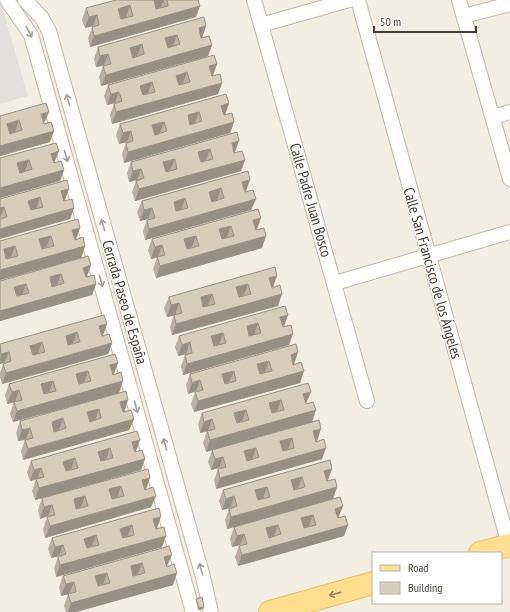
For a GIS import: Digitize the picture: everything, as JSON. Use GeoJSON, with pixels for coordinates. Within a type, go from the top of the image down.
{"type":"FeatureCollection","features":[{"type":"Feature","properties":{"kind":"main road"},"geometry":{"type":"LineString","coordinates":[[484,552],[510,545]]}},
{"type":"Feature","properties":{"kind":"main road"},"geometry":{"type":"LineString","coordinates":[[270,612],[372,583]]}},
{"type":"Feature","properties":{"kind":"street","name":"Calle Padre Juan Bosco"},"geometry":{"type":"LineString","coordinates":[[254,0],[367,401]]}},
{"type":"Feature","properties":{"kind":"street"},"geometry":{"type":"LineString","coordinates":[[260,25],[349,0]]}},
{"type":"Feature","properties":{"kind":"street","name":"Calle San Francisco de los Ángeles"},"geometry":{"type":"LineString","coordinates":[[358,0],[428,256],[510,545]]}},
{"type":"Feature","properties":{"kind":"street"},"geometry":{"type":"LineString","coordinates":[[459,0],[494,117],[510,179]]}},
{"type":"Feature","properties":{"kind":"street"},"geometry":{"type":"LineString","coordinates":[[9,4],[27,2]]}},
{"type":"Feature","properties":{"kind":"street","name":"Cerrada Paseo de España"},"geometry":{"type":"LineString","coordinates":[[27,2],[42,18],[49,31],[203,577],[211,612]]}},
{"type":"Feature","properties":{"kind":"street","name":"Cerrada Paseo de España"},"geometry":{"type":"LineString","coordinates":[[9,4],[31,35],[193,612]]}},
{"type":"Feature","properties":{"kind":"street"},"geometry":{"type":"LineString","coordinates":[[464,16],[510,4]]}},
{"type":"Feature","properties":{"kind":"street"},"geometry":{"type":"LineString","coordinates":[[494,117],[510,112]]}},
{"type":"Feature","properties":{"kind":"street"},"geometry":{"type":"LineString","coordinates":[[334,283],[510,232]]}},
{"type":"Feature","properties":{"kind":"shaded area"},"geometry":{"type":"Polygon","coordinates":[[[0,0],[28,96],[0,104],[0,0]]]}},
{"type":"Feature","properties":{"kind":"building"},"geometry":{"type":"Polygon","coordinates":[[[116,0],[154,0],[156,9],[168,6],[167,0],[198,0],[200,6],[94,36],[92,27],[99,25],[97,15],[89,17],[86,8],[116,0]],[[130,5],[118,9],[121,19],[133,16],[130,5]]]}},
{"type":"Feature","properties":{"kind":"building"},"geometry":{"type":"Polygon","coordinates":[[[204,17],[206,26],[199,28],[201,38],[209,36],[212,45],[106,75],[103,66],[111,64],[108,54],[100,56],[98,47],[204,17]],[[177,35],[165,38],[168,48],[180,44],[177,35]],[[142,44],[130,48],[133,58],[144,54],[142,44]]]}},
{"type":"Feature","properties":{"kind":"building"},"geometry":{"type":"Polygon","coordinates":[[[214,55],[217,64],[209,66],[212,76],[220,74],[222,83],[116,112],[114,104],[122,101],[119,92],[111,94],[108,85],[214,55]],[[187,72],[176,76],[179,85],[190,82],[187,72]],[[152,82],[140,86],[143,95],[155,92],[152,82]]]}},
{"type":"Feature","properties":{"kind":"building"},"geometry":{"type":"Polygon","coordinates":[[[226,94],[229,103],[221,106],[224,115],[232,113],[234,122],[128,152],[126,143],[133,141],[131,131],[123,133],[120,124],[226,94]],[[199,112],[188,115],[190,125],[202,121],[199,112]],[[164,122],[152,125],[155,135],[167,131],[164,122]]]}},
{"type":"Feature","properties":{"kind":"building"},"geometry":{"type":"Polygon","coordinates":[[[46,103],[49,112],[41,114],[44,124],[51,122],[54,131],[0,146],[0,116],[46,103]],[[19,120],[7,124],[10,134],[22,130],[19,120]]]}},
{"type":"Feature","properties":{"kind":"building"},"geometry":{"type":"Polygon","coordinates":[[[237,132],[239,141],[232,143],[234,153],[242,151],[245,160],[139,189],[136,181],[144,178],[141,169],[133,171],[131,162],[237,132]],[[210,149],[198,152],[201,162],[213,159],[210,149]],[[175,159],[163,162],[166,172],[177,169],[175,159]]]}},
{"type":"Feature","properties":{"kind":"building"},"geometry":{"type":"Polygon","coordinates":[[[56,143],[59,151],[51,154],[54,163],[61,161],[64,170],[0,188],[0,158],[56,143]],[[29,160],[17,163],[20,173],[32,169],[29,160]]]}},
{"type":"Feature","properties":{"kind":"building"},"geometry":{"type":"Polygon","coordinates":[[[248,171],[250,180],[242,182],[245,192],[253,190],[256,199],[149,229],[147,220],[155,218],[152,208],[144,210],[142,201],[248,171]],[[221,188],[209,192],[212,202],[224,198],[221,188]],[[185,198],[174,202],[176,211],[188,208],[185,198]]]}},
{"type":"Feature","properties":{"kind":"building"},"geometry":{"type":"Polygon","coordinates":[[[67,180],[69,189],[61,191],[64,201],[72,199],[74,208],[0,229],[0,219],[7,217],[4,207],[0,208],[0,199],[67,180]],[[40,197],[28,201],[31,210],[43,207],[40,197]]]}},
{"type":"Feature","properties":{"kind":"building"},"geometry":{"type":"Polygon","coordinates":[[[258,209],[261,218],[253,220],[256,230],[264,228],[266,236],[160,266],[157,257],[165,255],[162,245],[155,247],[152,239],[258,209]],[[231,226],[219,229],[222,239],[234,236],[231,226]],[[196,236],[184,239],[187,249],[199,246],[196,236]]]}},
{"type":"Feature","properties":{"kind":"building"},"geometry":{"type":"Polygon","coordinates":[[[78,219],[80,228],[72,230],[75,240],[83,237],[85,246],[0,270],[0,241],[78,219]],[[51,236],[39,239],[42,249],[54,246],[51,236]],[[15,246],[4,249],[6,259],[18,256],[15,246]]]}},
{"type":"Feature","properties":{"kind":"building"},"geometry":{"type":"Polygon","coordinates":[[[88,256],[91,265],[83,268],[86,277],[94,275],[96,284],[0,311],[0,281],[88,256]],[[61,274],[50,277],[52,287],[64,283],[61,274]],[[26,284],[14,287],[17,296],[29,293],[26,284]]]}},
{"type":"Feature","properties":{"kind":"building"},"geometry":{"type":"Polygon","coordinates":[[[275,267],[277,276],[269,278],[272,288],[280,285],[282,294],[176,324],[174,315],[182,313],[179,303],[171,305],[169,297],[275,267]],[[248,284],[236,287],[239,297],[251,294],[248,284]],[[212,294],[201,297],[203,307],[215,304],[212,294]]]}},
{"type":"Feature","properties":{"kind":"building"},"geometry":{"type":"Polygon","coordinates":[[[285,306],[288,315],[280,317],[283,327],[291,325],[293,334],[187,364],[185,355],[192,353],[190,342],[182,345],[179,336],[285,306]],[[258,323],[247,326],[249,336],[261,333],[258,323]],[[223,333],[211,336],[214,346],[226,343],[223,333]]]}},
{"type":"Feature","properties":{"kind":"building"},"geometry":{"type":"Polygon","coordinates":[[[104,315],[107,324],[99,326],[102,336],[109,334],[112,343],[6,373],[3,364],[11,361],[9,352],[1,354],[0,344],[104,315]],[[77,332],[66,336],[68,345],[80,342],[77,332]],[[42,342],[30,346],[33,355],[45,352],[42,342]]]}},
{"type":"Feature","properties":{"kind":"building"},"geometry":{"type":"Polygon","coordinates":[[[296,344],[298,352],[291,355],[293,365],[301,362],[304,371],[198,401],[195,392],[203,390],[200,380],[192,383],[190,374],[296,344]],[[269,361],[257,364],[260,374],[272,371],[269,361]],[[234,371],[222,374],[225,384],[236,381],[234,371]]]}},
{"type":"Feature","properties":{"kind":"building"},"geometry":{"type":"Polygon","coordinates":[[[115,354],[118,363],[110,365],[113,375],[121,372],[123,381],[17,411],[14,402],[22,400],[19,390],[12,392],[9,384],[115,354]],[[88,371],[76,374],[79,384],[91,381],[88,371]],[[53,381],[41,384],[44,394],[56,391],[53,381]]]}},
{"type":"Feature","properties":{"kind":"building"},"geometry":{"type":"Polygon","coordinates":[[[308,383],[311,392],[303,394],[306,404],[313,402],[316,410],[210,440],[207,431],[215,429],[212,419],[204,422],[202,413],[308,383]],[[281,400],[269,403],[272,413],[284,410],[281,400]],[[246,410],[234,413],[237,423],[249,420],[246,410]]]}},
{"type":"Feature","properties":{"kind":"building"},"geometry":{"type":"Polygon","coordinates":[[[126,391],[128,400],[120,402],[123,412],[131,410],[134,419],[28,449],[25,440],[33,438],[30,428],[22,430],[20,421],[126,391]],[[99,409],[87,412],[90,422],[101,418],[99,409]],[[63,418],[52,422],[54,432],[66,428],[63,418]]]}},
{"type":"Feature","properties":{"kind":"building"},"geometry":{"type":"Polygon","coordinates":[[[319,420],[321,429],[313,431],[316,442],[324,439],[326,448],[220,478],[218,469],[226,467],[223,457],[215,459],[212,450],[319,420]],[[292,438],[280,441],[283,451],[294,448],[292,438]],[[256,448],[244,451],[247,461],[259,457],[256,448]]]}},
{"type":"Feature","properties":{"kind":"building"},"geometry":{"type":"Polygon","coordinates":[[[137,431],[140,440],[132,442],[135,452],[142,450],[145,459],[39,488],[36,479],[44,477],[41,468],[34,470],[31,461],[137,431]],[[110,448],[98,452],[101,461],[113,458],[110,448]],[[75,458],[63,462],[66,471],[78,468],[75,458]]]}},
{"type":"Feature","properties":{"kind":"building"},"geometry":{"type":"Polygon","coordinates":[[[330,460],[332,469],[324,471],[327,481],[335,479],[337,487],[231,517],[229,509],[237,506],[234,496],[226,499],[223,490],[330,460]],[[302,477],[291,480],[294,490],[305,487],[302,477]],[[267,487],[255,490],[258,500],[270,497],[267,487]]]}},
{"type":"Feature","properties":{"kind":"building"},"geometry":{"type":"Polygon","coordinates":[[[148,469],[150,478],[142,480],[145,490],[153,487],[156,496],[50,526],[47,517],[55,515],[52,505],[44,507],[42,498],[148,469]],[[121,486],[109,489],[112,499],[124,496],[121,486]],[[85,496],[74,499],[76,509],[88,506],[85,496]]]}},
{"type":"Feature","properties":{"kind":"building"},"geometry":{"type":"Polygon","coordinates":[[[340,497],[343,506],[335,509],[338,518],[345,516],[348,525],[242,555],[239,546],[247,544],[244,534],[237,536],[234,527],[340,497]],[[313,515],[301,518],[304,528],[316,525],[313,515]],[[278,525],[266,528],[269,538],[281,534],[278,525]]]}},
{"type":"Feature","properties":{"kind":"building"},"geometry":{"type":"Polygon","coordinates":[[[159,508],[161,517],[153,519],[156,529],[164,527],[166,536],[60,565],[58,557],[66,554],[63,545],[55,547],[52,538],[159,508]],[[132,525],[120,529],[123,538],[134,535],[132,525]],[[96,535],[84,539],[87,548],[99,545],[96,535]]]}},
{"type":"Feature","properties":{"kind":"building"},"geometry":{"type":"Polygon","coordinates":[[[169,546],[172,555],[164,557],[167,567],[174,564],[177,573],[71,603],[68,594],[76,592],[74,582],[66,584],[63,576],[169,546]],[[142,563],[131,566],[133,576],[145,573],[142,563]],[[107,573],[95,576],[98,586],[110,583],[107,573]]]}},
{"type":"Feature","properties":{"kind":"building"},"geometry":{"type":"Polygon","coordinates":[[[202,597],[204,607],[199,608],[196,599],[202,597]]]}}]}
